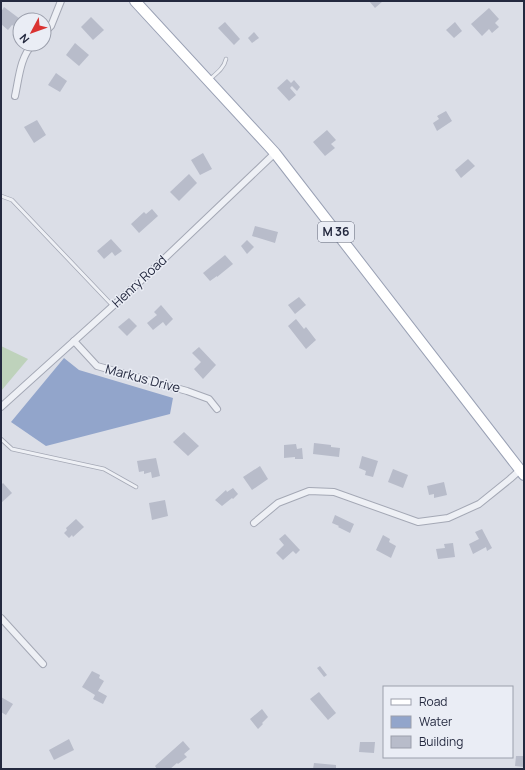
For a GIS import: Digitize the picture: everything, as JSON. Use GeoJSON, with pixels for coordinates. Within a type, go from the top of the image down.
{"type":"FeatureCollection","features":[{"type":"Feature","properties":{"kind":"main road","name":"M 36"},"geometry":{"type":"LineString","coordinates":[[135,1],[275,153],[522,472]]}},
{"type":"Feature","properties":{"kind":"street"},"geometry":{"type":"LineString","coordinates":[[52,24],[61,1]]}},
{"type":"Feature","properties":{"kind":"street"},"geometry":{"type":"LineString","coordinates":[[15,96],[21,66],[27,52]]}},
{"type":"Feature","properties":{"kind":"street","name":"Henry Road"},"geometry":{"type":"LineString","coordinates":[[1,407],[145,277],[275,153]]}},
{"type":"Feature","properties":{"kind":"street","name":"Markus Drive"},"geometry":{"type":"LineString","coordinates":[[74,341],[97,366],[187,390],[208,400],[217,409]]}},
{"type":"Feature","properties":{"kind":"street"},"geometry":{"type":"LineString","coordinates":[[254,523],[278,503],[309,491],[334,492],[418,522],[448,518],[479,504],[510,479],[522,472]]}},
{"type":"Feature","properties":{"kind":"street"},"geometry":{"type":"LineString","coordinates":[[1,618],[43,664]]}},
{"type":"Feature","properties":{"kind":"lane"},"geometry":{"type":"LineString","coordinates":[[209,80],[221,69],[226,62],[226,59]]}},
{"type":"Feature","properties":{"kind":"lane"},"geometry":{"type":"LineString","coordinates":[[1,196],[12,200],[112,306]]}},
{"type":"Feature","properties":{"kind":"lane"},"geometry":{"type":"LineString","coordinates":[[1,440],[12,449],[104,469],[136,487]]}},
{"type":"Feature","properties":{"kind":"green space"},"geometry":{"type":"Polygon","coordinates":[[[1,346],[28,359],[1,391],[1,346]]]}},
{"type":"Feature","properties":{"kind":"water"},"geometry":{"type":"Polygon","coordinates":[[[64,358],[79,370],[173,398],[170,414],[46,446],[11,422],[64,358]]]}},
{"type":"Feature","properties":{"kind":"building"},"geometry":{"type":"Polygon","coordinates":[[[369,1],[383,1],[375,8],[369,1]]]}},
{"type":"Feature","properties":{"kind":"building"},"geometry":{"type":"Polygon","coordinates":[[[4,7],[12,13],[12,25],[8,30],[1,24],[1,12],[4,7]]]}},
{"type":"Feature","properties":{"kind":"building"},"geometry":{"type":"Polygon","coordinates":[[[489,8],[499,19],[495,23],[499,27],[492,33],[489,29],[482,36],[471,24],[489,8]]]}},
{"type":"Feature","properties":{"kind":"building"},"geometry":{"type":"Polygon","coordinates":[[[91,17],[104,30],[93,40],[81,27],[91,17]]]}},
{"type":"Feature","properties":{"kind":"building"},"geometry":{"type":"Polygon","coordinates":[[[225,22],[240,39],[234,45],[218,28],[225,22]]]}},
{"type":"Feature","properties":{"kind":"building"},"geometry":{"type":"Polygon","coordinates":[[[455,22],[462,31],[454,38],[446,30],[455,22]]]}},
{"type":"Feature","properties":{"kind":"building"},"geometry":{"type":"Polygon","coordinates":[[[254,32],[259,38],[252,43],[248,38],[254,32]]]}},
{"type":"Feature","properties":{"kind":"building"},"geometry":{"type":"Polygon","coordinates":[[[75,43],[89,55],[79,66],[66,55],[75,43]]]}},
{"type":"Feature","properties":{"kind":"building"},"geometry":{"type":"Polygon","coordinates":[[[56,73],[67,81],[60,92],[48,85],[56,73]]]}},
{"type":"Feature","properties":{"kind":"building"},"geometry":{"type":"Polygon","coordinates":[[[287,79],[291,83],[294,80],[300,87],[297,91],[292,86],[290,88],[296,95],[289,101],[277,88],[287,79]]]}},
{"type":"Feature","properties":{"kind":"building"},"geometry":{"type":"Polygon","coordinates":[[[446,111],[452,121],[437,131],[433,123],[439,119],[437,116],[446,111]]]}},
{"type":"Feature","properties":{"kind":"building"},"geometry":{"type":"Polygon","coordinates":[[[37,120],[46,135],[34,143],[24,127],[37,120]]]}},
{"type":"Feature","properties":{"kind":"building"},"geometry":{"type":"Polygon","coordinates":[[[327,130],[336,140],[331,144],[335,148],[325,156],[313,142],[327,130]]]}},
{"type":"Feature","properties":{"kind":"building"},"geometry":{"type":"Polygon","coordinates":[[[203,153],[212,169],[200,175],[191,160],[203,153]]]}},
{"type":"Feature","properties":{"kind":"building"},"geometry":{"type":"Polygon","coordinates":[[[468,159],[475,166],[461,178],[455,170],[468,159]]]}},
{"type":"Feature","properties":{"kind":"building"},"geometry":{"type":"Polygon","coordinates":[[[189,174],[197,183],[179,201],[170,192],[189,174]]]}},
{"type":"Feature","properties":{"kind":"building"},"geometry":{"type":"Polygon","coordinates":[[[152,209],[158,216],[139,233],[131,224],[144,212],[146,214],[152,209]]]}},
{"type":"Feature","properties":{"kind":"building"},"geometry":{"type":"Polygon","coordinates":[[[255,226],[278,232],[275,243],[252,236],[255,226]]]}},
{"type":"Feature","properties":{"kind":"building"},"geometry":{"type":"Polygon","coordinates":[[[111,239],[122,251],[115,256],[112,252],[104,259],[97,251],[111,239]]]}},
{"type":"Feature","properties":{"kind":"building"},"geometry":{"type":"Polygon","coordinates":[[[247,240],[254,247],[247,254],[241,246],[247,240]]]}},
{"type":"Feature","properties":{"kind":"building"},"geometry":{"type":"Polygon","coordinates":[[[225,255],[233,264],[210,281],[203,273],[225,255]]]}},
{"type":"Feature","properties":{"kind":"building"},"geometry":{"type":"Polygon","coordinates":[[[299,297],[306,305],[295,314],[288,305],[299,297]]]}},
{"type":"Feature","properties":{"kind":"building"},"geometry":{"type":"Polygon","coordinates":[[[161,305],[173,319],[166,326],[163,322],[153,330],[147,323],[157,315],[154,312],[161,305]]]}},
{"type":"Feature","properties":{"kind":"building"},"geometry":{"type":"Polygon","coordinates":[[[129,318],[137,326],[127,336],[118,327],[129,318]]]}},
{"type":"Feature","properties":{"kind":"building"},"geometry":{"type":"Polygon","coordinates":[[[296,319],[304,329],[306,327],[316,340],[306,349],[288,326],[296,319]]]}},
{"type":"Feature","properties":{"kind":"building"},"geometry":{"type":"Polygon","coordinates":[[[199,347],[216,365],[203,379],[194,369],[201,362],[192,353],[199,347]]]}},
{"type":"Feature","properties":{"kind":"building"},"geometry":{"type":"Polygon","coordinates":[[[184,432],[199,446],[188,456],[173,442],[184,432]]]}},
{"type":"Feature","properties":{"kind":"building"},"geometry":{"type":"Polygon","coordinates":[[[314,443],[331,445],[331,447],[340,448],[339,457],[313,454],[314,443]]]}},
{"type":"Feature","properties":{"kind":"building"},"geometry":{"type":"Polygon","coordinates":[[[296,444],[297,449],[302,448],[303,459],[295,459],[295,457],[284,458],[284,445],[296,444]]]}},
{"type":"Feature","properties":{"kind":"building"},"geometry":{"type":"Polygon","coordinates":[[[362,456],[378,461],[373,477],[365,475],[366,471],[359,468],[362,456]]]}},
{"type":"Feature","properties":{"kind":"building"},"geometry":{"type":"Polygon","coordinates":[[[156,458],[160,476],[152,478],[151,472],[144,474],[144,471],[139,472],[137,461],[156,458]]]}},
{"type":"Feature","properties":{"kind":"building"},"geometry":{"type":"Polygon","coordinates":[[[260,466],[268,479],[252,490],[243,477],[260,466]]]}},
{"type":"Feature","properties":{"kind":"building"},"geometry":{"type":"Polygon","coordinates":[[[393,469],[408,475],[403,488],[388,482],[393,469]]]}},
{"type":"Feature","properties":{"kind":"building"},"geometry":{"type":"Polygon","coordinates":[[[444,482],[447,495],[434,498],[434,494],[429,495],[427,486],[444,482]]]}},
{"type":"Feature","properties":{"kind":"building"},"geometry":{"type":"Polygon","coordinates":[[[3,483],[12,493],[1,503],[1,485],[3,483]]]}},
{"type":"Feature","properties":{"kind":"building"},"geometry":{"type":"Polygon","coordinates":[[[233,488],[238,494],[233,499],[232,498],[222,506],[215,500],[226,490],[227,492],[233,488]]]}},
{"type":"Feature","properties":{"kind":"building"},"geometry":{"type":"Polygon","coordinates":[[[165,500],[168,516],[152,520],[149,503],[165,500]]]}},
{"type":"Feature","properties":{"kind":"building"},"geometry":{"type":"Polygon","coordinates":[[[335,515],[354,524],[350,533],[332,523],[335,515]]]}},
{"type":"Feature","properties":{"kind":"building"},"geometry":{"type":"Polygon","coordinates":[[[76,519],[84,527],[73,537],[72,535],[69,538],[64,533],[67,530],[66,528],[76,519]]]}},
{"type":"Feature","properties":{"kind":"building"},"geometry":{"type":"Polygon","coordinates":[[[482,529],[492,548],[487,551],[486,547],[473,554],[469,544],[479,539],[475,532],[482,529]]]}},
{"type":"Feature","properties":{"kind":"building"},"geometry":{"type":"Polygon","coordinates":[[[285,534],[300,550],[296,554],[293,551],[283,560],[276,553],[284,545],[279,539],[285,534]]]}},
{"type":"Feature","properties":{"kind":"building"},"geometry":{"type":"Polygon","coordinates":[[[383,535],[390,539],[389,542],[396,546],[391,558],[376,550],[383,535]]]}},
{"type":"Feature","properties":{"kind":"building"},"geometry":{"type":"Polygon","coordinates":[[[453,543],[455,557],[438,559],[436,549],[445,548],[444,544],[453,543]]]}},
{"type":"Feature","properties":{"kind":"building"},"geometry":{"type":"Polygon","coordinates":[[[320,666],[327,675],[324,677],[317,668],[320,666]]]}},
{"type":"Feature","properties":{"kind":"building"},"geometry":{"type":"Polygon","coordinates":[[[92,671],[100,675],[99,678],[104,681],[98,691],[107,696],[103,704],[93,699],[95,695],[82,687],[92,671]]]}},
{"type":"Feature","properties":{"kind":"building"},"geometry":{"type":"Polygon","coordinates":[[[319,692],[336,713],[328,720],[310,699],[319,692]]]}},
{"type":"Feature","properties":{"kind":"building"},"geometry":{"type":"Polygon","coordinates":[[[1,697],[13,704],[6,715],[1,712],[1,697]]]}},
{"type":"Feature","properties":{"kind":"building"},"geometry":{"type":"Polygon","coordinates":[[[262,709],[268,717],[258,729],[250,719],[262,709]]]}},
{"type":"Feature","properties":{"kind":"building"},"geometry":{"type":"Polygon","coordinates":[[[69,739],[74,750],[54,760],[49,750],[69,739]]]}},
{"type":"Feature","properties":{"kind":"building"},"geometry":{"type":"Polygon","coordinates":[[[183,741],[190,749],[184,754],[187,757],[170,769],[157,769],[155,766],[183,741]]]}},
{"type":"Feature","properties":{"kind":"building"},"geometry":{"type":"Polygon","coordinates":[[[360,742],[375,742],[374,753],[359,752],[360,742]]]}},
{"type":"Feature","properties":{"kind":"building"},"geometry":{"type":"Polygon","coordinates":[[[516,756],[524,756],[524,767],[515,766],[516,756]]]}},
{"type":"Feature","properties":{"kind":"building"},"geometry":{"type":"Polygon","coordinates":[[[314,763],[336,765],[336,769],[313,769],[314,763]]]}}]}
